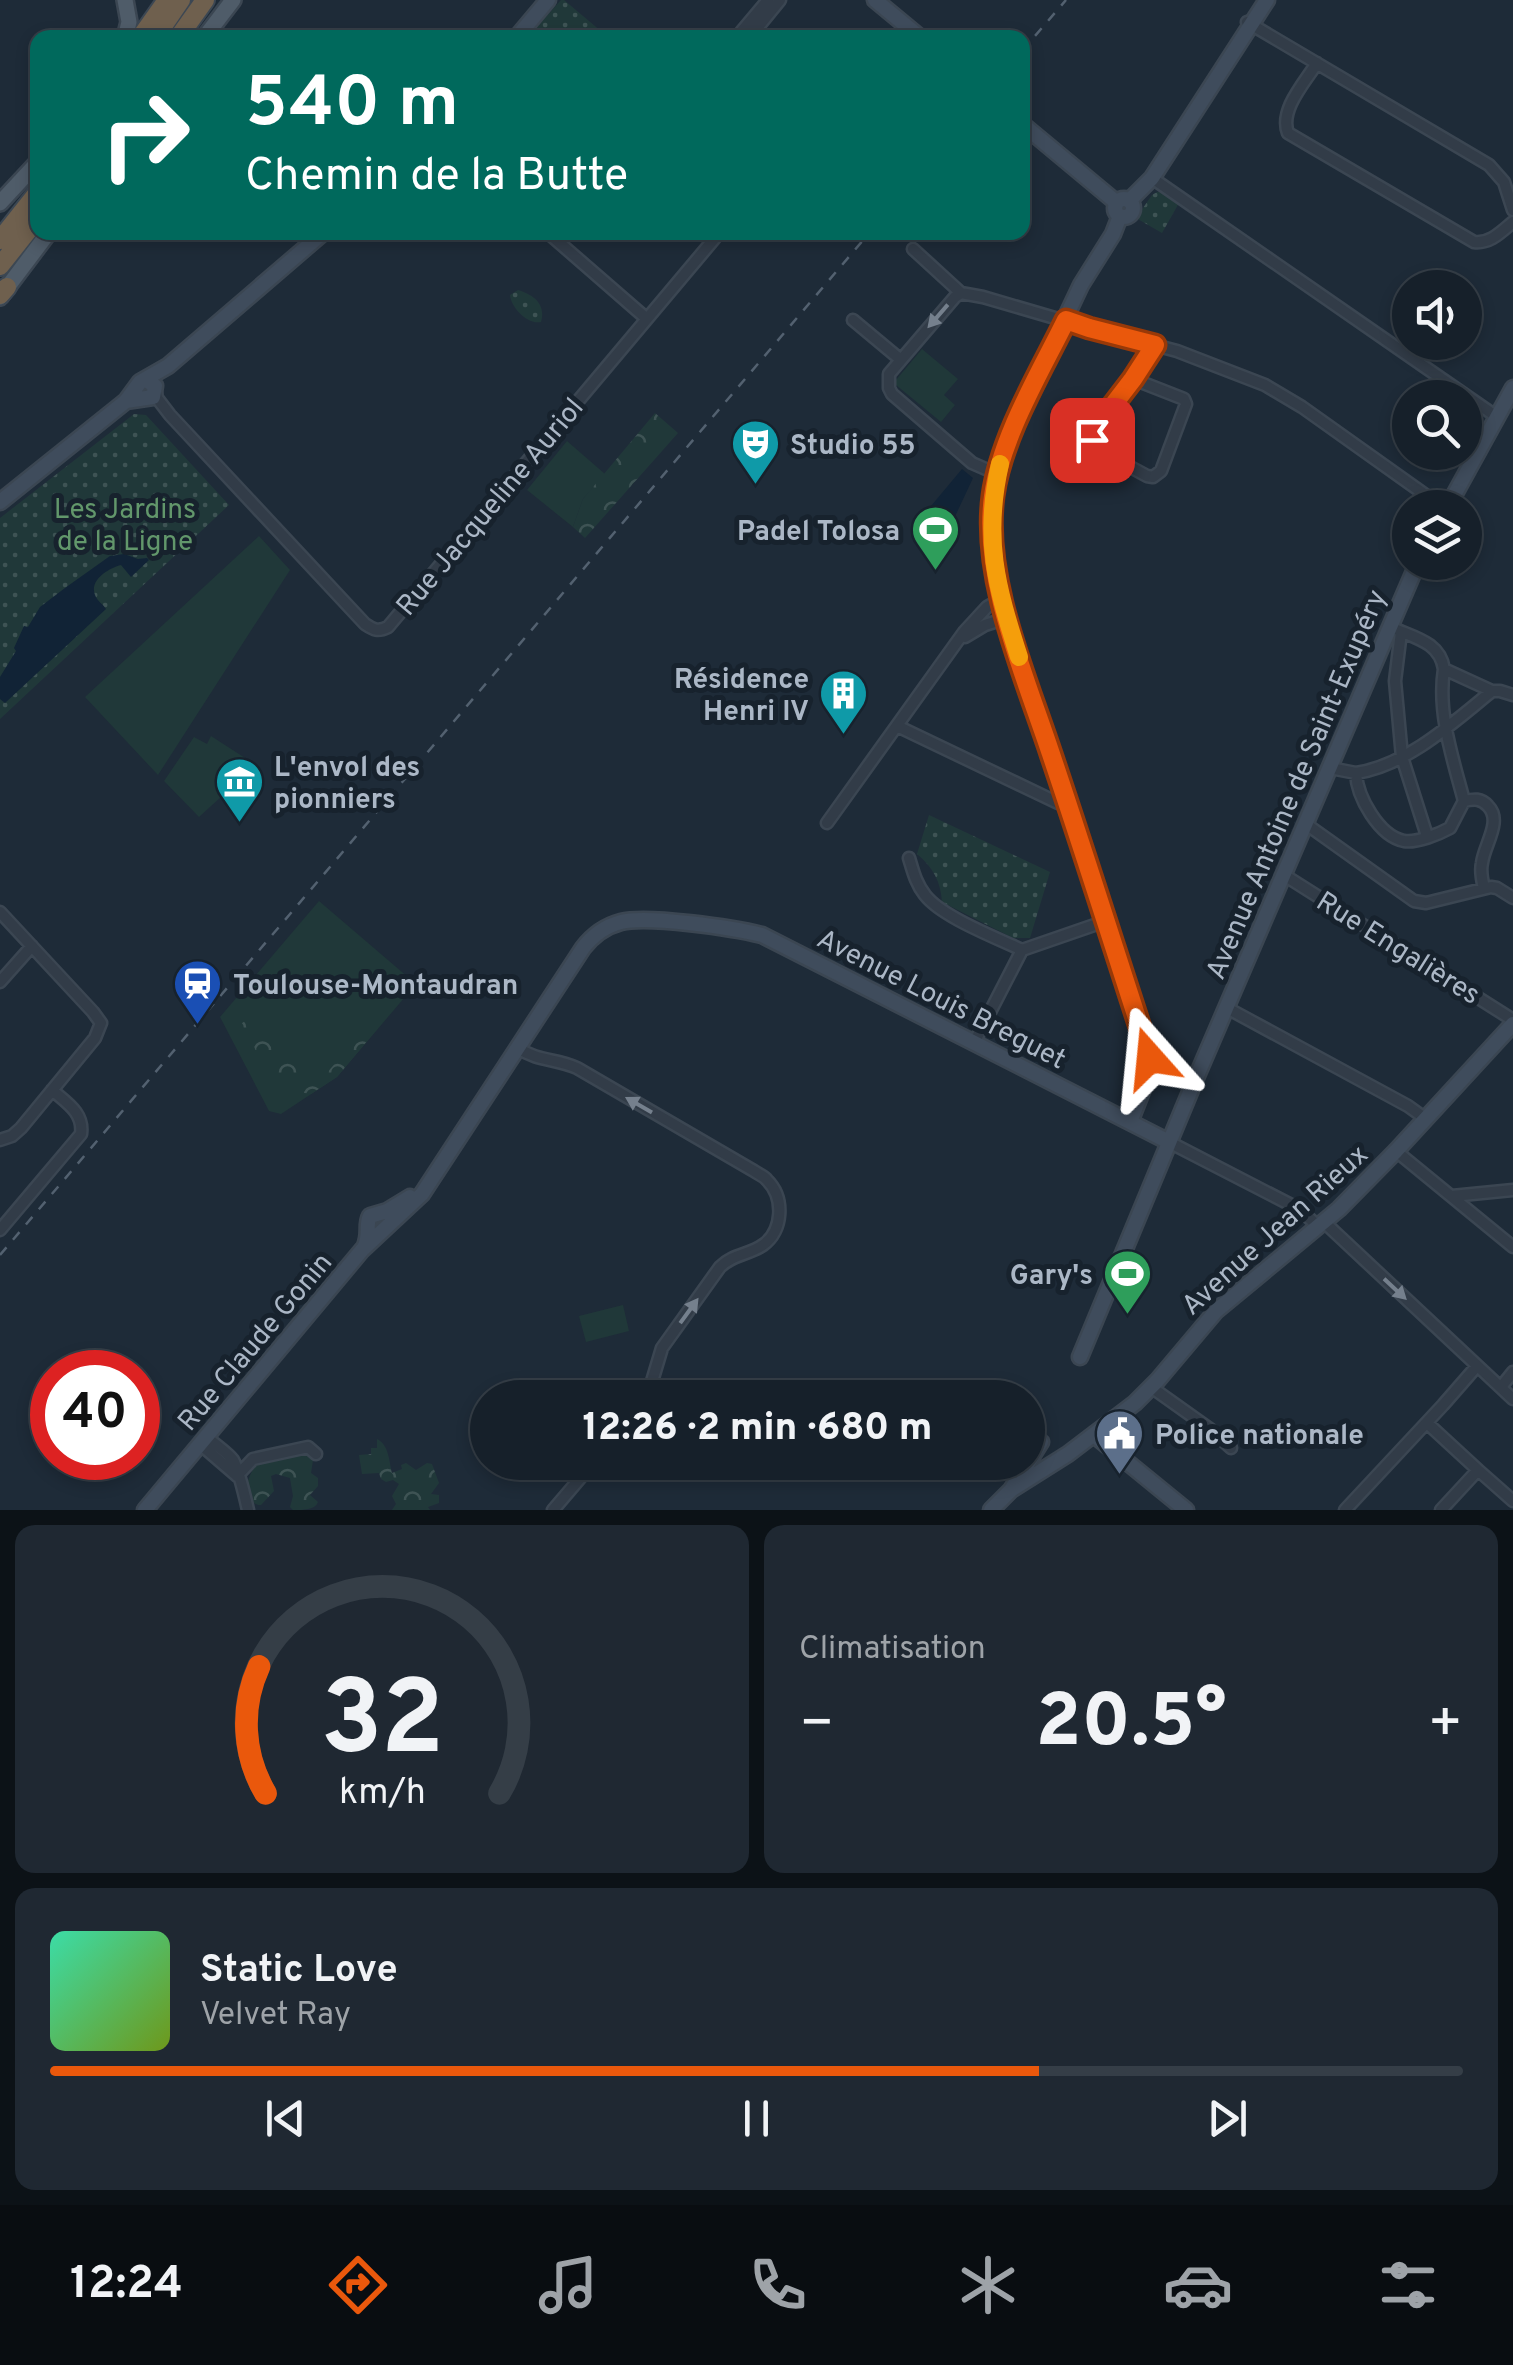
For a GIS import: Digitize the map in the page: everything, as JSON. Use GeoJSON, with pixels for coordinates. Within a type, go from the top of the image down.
{"type":"FeatureCollection","features":[{"type":"Feature","properties":{"kind":"highway"},"geometry":{"type":"LineString","coordinates":[[146,30],[167,0]]}},
{"type":"Feature","properties":{"kind":"highway"},"geometry":{"type":"LineString","coordinates":[[160,30],[181,0]]}},
{"type":"Feature","properties":{"kind":"highway"},"geometry":{"type":"LineString","coordinates":[[184,30],[205,0]]}},
{"type":"Feature","properties":{"kind":"highway"},"geometry":{"type":"LineString","coordinates":[[189,30],[193,18]]}},
{"type":"Feature","properties":{"kind":"highway"},"geometry":{"type":"LineString","coordinates":[[0,240],[30,202]]}},
{"type":"Feature","properties":{"kind":"highway"},"geometry":{"type":"LineString","coordinates":[[0,266],[30,228]]}},
{"type":"Feature","properties":{"kind":"main road"},"geometry":{"type":"LineString","coordinates":[[125,0],[127,30]]}},
{"type":"Feature","properties":{"kind":"main road"},"geometry":{"type":"LineString","coordinates":[[210,30],[233,0]]}},
{"type":"Feature","properties":{"kind":"main road"},"geometry":{"type":"LineString","coordinates":[[0,203],[30,171]]}},
{"type":"Feature","properties":{"kind":"main road"},"geometry":{"type":"LineString","coordinates":[[2,293],[44,240]]}},
{"type":"Feature","properties":{"kind":"street"},"geometry":{"type":"LineString","coordinates":[[523,30],[548,0]]}},
{"type":"Feature","properties":{"kind":"street"},"geometry":{"type":"LineString","coordinates":[[743,30],[768,0]]}},
{"type":"Feature","properties":{"kind":"street"},"geometry":{"type":"LineString","coordinates":[[756,30],[780,0]]}},
{"type":"Feature","properties":{"kind":"street"},"geometry":{"type":"LineString","coordinates":[[875,0],[911,30]]}},
{"type":"Feature","properties":{"kind":"street"},"geometry":{"type":"LineString","coordinates":[[1130,1122],[1152,1066],[1001,599],[991,538],[993,495],[1005,448],[1062,319],[1088,270],[1114,234],[1122,207],[1152,178],[1249,23],[1268,0]]}},
{"type":"Feature","properties":{"kind":"street"},"geometry":{"type":"LineString","coordinates":[[1249,23],[1488,164],[1504,182],[1513,210]]}},
{"type":"Feature","properties":{"kind":"street"},"geometry":{"type":"LineString","coordinates":[[1317,63],[1285,117],[1286,128],[1294,138],[1474,242],[1491,239],[1513,222]]}},
{"type":"Feature","properties":{"kind":"street"},"geometry":{"type":"LineString","coordinates":[[1030,131],[1122,207]]}},
{"type":"Feature","properties":{"kind":"street"},"geometry":{"type":"LineString","coordinates":[[1152,178],[1497,417]]}},
{"type":"Feature","properties":{"kind":"street"},"geometry":{"type":"LineString","coordinates":[[4,497],[144,392],[168,366],[315,240]]}},
{"type":"Feature","properties":{"kind":"street"},"geometry":{"type":"LineString","coordinates":[[556,240],[647,320]]}},
{"type":"Feature","properties":{"kind":"street","name":"Rue Jacqueline Auriol"},"geometry":{"type":"LineString","coordinates":[[144,392],[365,624],[381,630],[388,627],[713,240]]}},
{"type":"Feature","properties":{"kind":"street"},"geometry":{"type":"LineString","coordinates":[[913,249],[961,293],[1155,345],[1232,370],[1276,390],[1419,490]]}},
{"type":"Feature","properties":{"kind":"street"},"geometry":{"type":"LineString","coordinates":[[961,293],[900,360],[888,379],[892,394],[972,462],[997,474]]}},
{"type":"Feature","properties":{"kind":"street"},"geometry":{"type":"LineString","coordinates":[[853,320],[900,360]]}},
{"type":"Feature","properties":{"kind":"street"},"geometry":{"type":"LineString","coordinates":[[1133,379],[1179,396],[1186,404],[1162,471],[1153,477],[1097,449],[1092,440],[1094,430],[1155,345]]}},
{"type":"Feature","properties":{"kind":"street"},"geometry":{"type":"LineString","coordinates":[[1455,490],[1513,388]]}},
{"type":"Feature","properties":{"kind":"street","name":"Avenue Antoine de Saint-Exupéry"},"geometry":{"type":"LineString","coordinates":[[1080,1358],[1193,1085],[1330,768],[1395,629],[1412,580]]}},
{"type":"Feature","properties":{"kind":"street"},"geometry":{"type":"LineString","coordinates":[[828,823],[952,648],[986,606],[1001,599]]}},
{"type":"Feature","properties":{"kind":"street"},"geometry":{"type":"LineString","coordinates":[[952,648],[974,630],[1007,618]]}},
{"type":"Feature","properties":{"kind":"street"},"geometry":{"type":"LineString","coordinates":[[1356,773],[1368,811],[1376,822],[1404,840],[1427,836],[1450,828],[1464,801],[1446,729],[1442,659],[1430,644],[1395,629],[1402,757],[1427,836]]}},
{"type":"Feature","properties":{"kind":"street"},"geometry":{"type":"LineString","coordinates":[[1444,669],[1492,691],[1513,695]]}},
{"type":"Feature","properties":{"kind":"street"},"geometry":{"type":"LineString","coordinates":[[1330,768],[1365,772],[1402,757],[1446,729],[1492,691]]}},
{"type":"Feature","properties":{"kind":"street"},"geometry":{"type":"LineString","coordinates":[[897,726],[1054,802],[1066,801]]}},
{"type":"Feature","properties":{"kind":"street"},"geometry":{"type":"LineString","coordinates":[[1464,801],[1484,802],[1493,813],[1482,860],[1484,888]]}},
{"type":"Feature","properties":{"kind":"street"},"geometry":{"type":"LineString","coordinates":[[1306,824],[1414,901],[1426,903],[1484,888],[1498,888],[1513,898]]}},
{"type":"Feature","properties":{"kind":"street"},"geometry":{"type":"LineString","coordinates":[[909,858],[915,879],[938,908],[1022,950]]}},
{"type":"Feature","properties":{"kind":"street","name":"Rue Engalières"},"geometry":{"type":"LineString","coordinates":[[1284,875],[1513,1022]]}},
{"type":"Feature","properties":{"kind":"street"},"geometry":{"type":"LineString","coordinates":[[0,912],[99,1019],[100,1028],[16,1133],[0,1140]]}},
{"type":"Feature","properties":{"kind":"street","name":"Avenue Louis Breguet"},"geometry":{"type":"LineString","coordinates":[[433,1177],[583,948],[595,935],[628,920],[742,931],[772,940],[1169,1142]]}},
{"type":"Feature","properties":{"kind":"street"},"geometry":{"type":"LineString","coordinates":[[974,1043],[1022,950],[1106,921]]}},
{"type":"Feature","properties":{"kind":"street"},"geometry":{"type":"LineString","coordinates":[[0,982],[32,946]]}},
{"type":"Feature","properties":{"kind":"street"},"geometry":{"type":"LineString","coordinates":[[1227,1008],[1408,1106],[1426,1120]]}},
{"type":"Feature","properties":{"kind":"street","name":"Avenue Jean Rieux"},"geometry":{"type":"LineString","coordinates":[[1012,1490],[1094,1436],[1150,1387],[1216,1311],[1322,1224],[1396,1151],[1513,1022]]}},
{"type":"Feature","properties":{"kind":"street"},"geometry":{"type":"LineString","coordinates":[[518,1048],[536,1058],[578,1068],[754,1171],[768,1180],[774,1190],[779,1217],[774,1232],[760,1246],[730,1258],[720,1267],[662,1348],[652,1380]]}},
{"type":"Feature","properties":{"kind":"street"},"geometry":{"type":"LineString","coordinates":[[1152,1066],[1193,1085]]}},
{"type":"Feature","properties":{"kind":"street"},"geometry":{"type":"LineString","coordinates":[[0,1230],[81,1134],[79,1115],[52,1090]]}},
{"type":"Feature","properties":{"kind":"street"},"geometry":{"type":"LineString","coordinates":[[1169,1142],[1299,1208],[1322,1224],[1513,1399]]}},
{"type":"Feature","properties":{"kind":"street"},"geometry":{"type":"LineString","coordinates":[[1396,1151],[1513,1247]]}},
{"type":"Feature","properties":{"kind":"street"},"geometry":{"type":"LineString","coordinates":[[379,1230],[388,1220],[380,1213],[400,1204],[433,1177]]}},
{"type":"Feature","properties":{"kind":"street","name":"Rue Claude Gonin"},"geometry":{"type":"LineString","coordinates":[[145,1510],[379,1230],[422,1194],[433,1177]]}},
{"type":"Feature","properties":{"kind":"street"},"geometry":{"type":"LineString","coordinates":[[1452,1196],[1513,1190]]}},
{"type":"Feature","properties":{"kind":"street"},"geometry":{"type":"LineString","coordinates":[[1345,1510],[1477,1366]]}},
{"type":"Feature","properties":{"kind":"street"},"geometry":{"type":"LineString","coordinates":[[1500,1387],[1513,1372]]}},
{"type":"Feature","properties":{"kind":"street"},"geometry":{"type":"LineString","coordinates":[[1150,1387],[1231,1448]]}},
{"type":"Feature","properties":{"kind":"street"},"geometry":{"type":"LineString","coordinates":[[1427,1423],[1513,1506]]}},
{"type":"Feature","properties":{"kind":"street"},"geometry":{"type":"LineString","coordinates":[[1094,1436],[1186,1510]]}},
{"type":"Feature","properties":{"kind":"street"},"geometry":{"type":"LineString","coordinates":[[203,1441],[233,1461],[248,1510]]}},
{"type":"Feature","properties":{"kind":"street"},"geometry":{"type":"LineString","coordinates":[[237,1476],[253,1459],[308,1448],[316,1454]]}},
{"type":"Feature","properties":{"kind":"street"},"geometry":{"type":"LineString","coordinates":[[992,1510],[1012,1490],[1038,1449],[1058,1460]]}},
{"type":"Feature","properties":{"kind":"street"},"geometry":{"type":"LineString","coordinates":[[1441,1510],[1478,1470]]}},
{"type":"Feature","properties":{"kind":"street"},"geometry":{"type":"LineString","coordinates":[[554,1510],[579,1480]]}},
{"type":"Feature","properties":{"kind":"green space"},"geometry":{"type":"Polygon","coordinates":[[[564,0],[600,30],[534,30],[564,0]]]}},
{"type":"Feature","properties":{"kind":"green space"},"geometry":{"type":"Polygon","coordinates":[[[1157,192],[1179,203],[1162,233],[1136,218],[1157,192]]]}},
{"type":"Feature","properties":{"kind":"green space"},"geometry":{"type":"Polygon","coordinates":[[[518,290],[537,301],[542,310],[541,322],[530,321],[517,310],[510,295],[518,290]]]}},
{"type":"Feature","properties":{"kind":"green space"},"geometry":{"type":"Polygon","coordinates":[[[922,349],[958,379],[944,395],[955,405],[941,422],[896,385],[922,349]]]}},
{"type":"Feature","properties":{"kind":"green space"},"geometry":{"type":"Polygon","coordinates":[[[655,413],[678,433],[585,538],[573,527],[583,499],[655,413]]]}},
{"type":"Feature","properties":{"kind":"green space","name":"Les Jardins de la Ligne"},"geometry":{"type":"Polygon","coordinates":[[[134,414],[146,415],[229,505],[0,719],[0,518],[134,414]]]}},
{"type":"Feature","properties":{"kind":"green space"},"geometry":{"type":"Polygon","coordinates":[[[567,441],[605,474],[583,499],[573,527],[527,490],[567,441]]]}},
{"type":"Feature","properties":{"kind":"green space"},"geometry":{"type":"Polygon","coordinates":[[[259,536],[290,570],[158,775],[85,697],[259,536]]]}},
{"type":"Feature","properties":{"kind":"green space"},"geometry":{"type":"Polygon","coordinates":[[[211,736],[256,765],[199,817],[164,781],[194,737],[207,744],[211,736]]]}},
{"type":"Feature","properties":{"kind":"green space"},"geometry":{"type":"Polygon","coordinates":[[[929,815],[1050,872],[1030,938],[1013,938],[942,902],[935,875],[917,854],[929,815]]]}},
{"type":"Feature","properties":{"kind":"green space"},"geometry":{"type":"Polygon","coordinates":[[[319,901],[416,984],[337,1077],[281,1114],[269,1111],[220,1017],[319,901]]]}},
{"type":"Feature","properties":{"kind":"green space"},"geometry":{"type":"Polygon","coordinates":[[[250,1018],[274,1039],[280,1050],[297,1053],[324,1076],[372,1022],[378,1028],[337,1077],[311,1094],[271,1080],[268,1075],[254,1076],[257,1054],[249,1033],[241,1031],[239,1025],[250,1018]]]}},
{"type":"Feature","properties":{"kind":"green space"},"geometry":{"type":"Polygon","coordinates":[[[623,1305],[629,1331],[586,1342],[579,1316],[623,1305]]]}},
{"type":"Feature","properties":{"kind":"green space"},"geometry":{"type":"Polygon","coordinates":[[[377,1439],[386,1449],[392,1473],[406,1463],[416,1470],[432,1464],[439,1483],[431,1494],[439,1495],[439,1503],[428,1507],[430,1510],[392,1510],[396,1504],[392,1496],[399,1484],[393,1480],[386,1482],[379,1473],[362,1474],[359,1455],[371,1454],[371,1448],[377,1448],[377,1439]]]}},
{"type":"Feature","properties":{"kind":"green space"},"geometry":{"type":"Polygon","coordinates":[[[304,1454],[313,1460],[311,1473],[318,1478],[318,1486],[310,1495],[318,1502],[316,1505],[293,1510],[290,1478],[276,1474],[271,1476],[274,1491],[261,1505],[252,1501],[246,1485],[255,1464],[304,1454]]]}},
{"type":"Feature","properties":{"kind":"water"},"geometry":{"type":"Polygon","coordinates":[[[962,469],[973,478],[951,525],[931,506],[962,469]]]}},
{"type":"Feature","properties":{"kind":"water"},"geometry":{"type":"Polygon","coordinates":[[[124,554],[149,560],[131,577],[121,565],[101,576],[94,590],[106,609],[5,703],[0,699],[0,677],[16,651],[24,626],[28,627],[40,607],[110,556],[124,554]]]}},
{"type":"Feature","properties":{"kind":"railway"},"geometry":{"type":"LineString","coordinates":[[1030,42],[1066,0]]}},
{"type":"Feature","properties":{"kind":"railway"},"geometry":{"type":"LineString","coordinates":[[0,1255],[863,240]]}},
{"type":"Feature","properties":{"kind":"slow traffic"},"geometry":{"type":"LineString","coordinates":[[1000,464],[993,495],[992,554],[1019,657]]}},
{"type":"Feature","properties":{"kind":"place","name":"Studio 55"},"geometry":{"type":"Point","coordinates":[755,486]}},
{"type":"Feature","properties":{"kind":"place","name":"Padel Tolosa"},"geometry":{"type":"Point","coordinates":[935,572]}},
{"type":"Feature","properties":{"kind":"place","name":"Résidence Henri IV"},"geometry":{"type":"Point","coordinates":[844,736]}},
{"type":"Feature","properties":{"kind":"place","name":"L'envol des pionniers"},"geometry":{"type":"Point","coordinates":[239,824]}},
{"type":"Feature","properties":{"kind":"place","name":"Toulouse-Montaudran"},"geometry":{"type":"Point","coordinates":[198,1026]}},
{"type":"Feature","properties":{"kind":"place","name":"Gary's"},"geometry":{"type":"Point","coordinates":[1128,1316]}},
{"type":"Feature","properties":{"kind":"place","name":"Police nationale"},"geometry":{"type":"Point","coordinates":[1120,1476]}},
{"type":"Feature","properties":{"kind":"route"},"geometry":{"type":"LineString","coordinates":[[1092,440],[1094,430],[1155,345],[1066,320],[1000,463],[993,495],[992,554],[1011,634],[1150,1058]]}}]}
